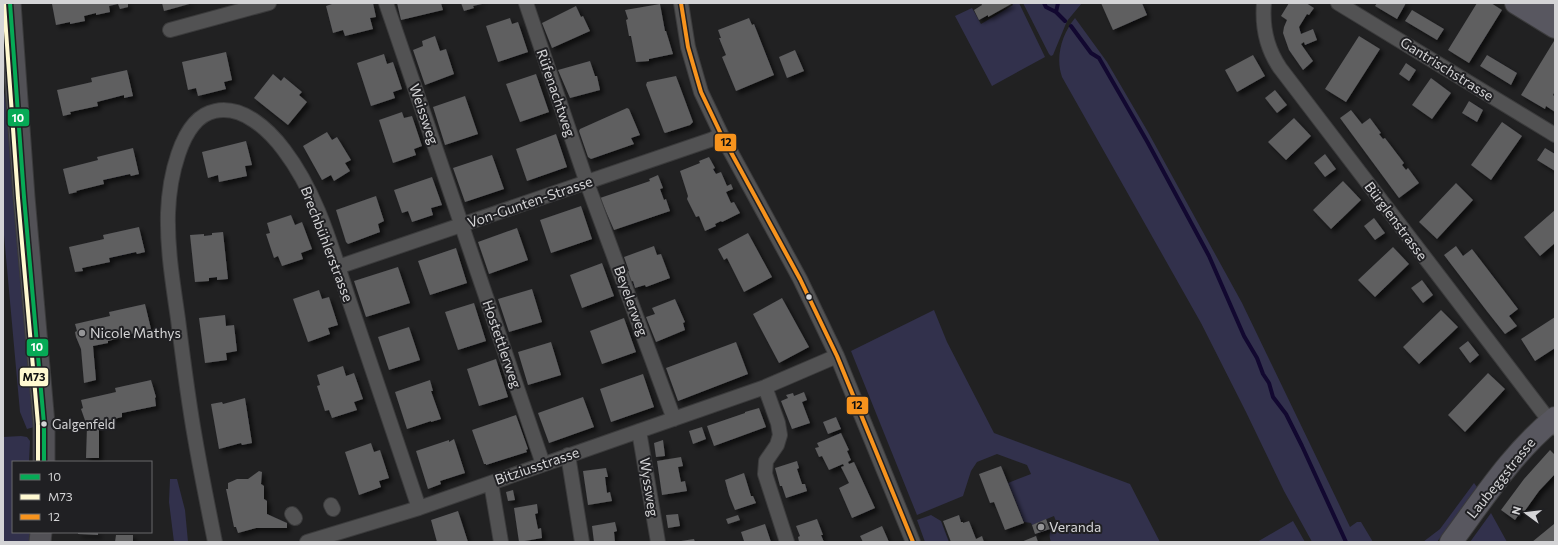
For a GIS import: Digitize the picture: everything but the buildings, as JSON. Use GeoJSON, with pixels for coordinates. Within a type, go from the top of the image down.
{"type":"FeatureCollection","features":[{"type":"Feature","properties":{"kind":"highway"},"geometry":{"type":"LineString","coordinates":[[1516,3],[1555,27]]}},
{"type":"Feature","properties":{"kind":"highway"},"geometry":{"type":"LineString","coordinates":[[1548,3],[1555,7]]}},
{"type":"Feature","properties":{"kind":"main road"},"geometry":{"type":"LineString","coordinates":[[10,3],[24,197],[44,424],[44,461]]}},
{"type":"Feature","properties":{"kind":"main road","name":"Laubeggstrasse"},"geometry":{"type":"LineString","coordinates":[[1451,542],[1508,465],[1525,446],[1553,423]]}},
{"type":"Feature","properties":{"kind":"street"},"geometry":{"type":"LineString","coordinates":[[170,30],[269,3]]}},
{"type":"Feature","properties":{"kind":"street","name":"Weissweg"},"geometry":{"type":"LineString","coordinates":[[386,3],[462,225]]}},
{"type":"Feature","properties":{"kind":"street","name":"Rüfenachtweg"},"geometry":{"type":"LineString","coordinates":[[526,3],[587,182]]}},
{"type":"Feature","properties":{"kind":"street"},"geometry":{"type":"LineString","coordinates":[[681,3],[688,47],[701,92],[721,134],[800,279],[837,356],[913,542]]}},
{"type":"Feature","properties":{"kind":"street","name":"Bürglenstrasse"},"geometry":{"type":"LineString","coordinates":[[1264,3],[1265,34],[1270,50],[1280,68],[1553,423]]}},
{"type":"Feature","properties":{"kind":"street","name":"Gantrischstrasse"},"geometry":{"type":"LineString","coordinates":[[1338,3],[1555,135]]}},
{"type":"Feature","properties":{"kind":"street","name":"Brechbühlerstrasse"},"geometry":{"type":"LineString","coordinates":[[215,542],[194,433],[171,270],[168,227],[169,199],[176,162],[192,127],[201,118],[214,111],[222,110],[234,112],[252,120],[271,135],[291,160],[307,187],[338,266],[419,508]]}},
{"type":"Feature","properties":{"kind":"street","name":"Von-Gunten-Strasse"},"geometry":{"type":"LineString","coordinates":[[338,266],[713,139],[721,134]]}},
{"type":"Feature","properties":{"kind":"street","name":"Beyelerweg"},"geometry":{"type":"LineString","coordinates":[[587,182],[674,419]]}},
{"type":"Feature","properties":{"kind":"street","name":"Hostettlerweg"},"geometry":{"type":"LineString","coordinates":[[462,225],[543,464]]}},
{"type":"Feature","properties":{"kind":"street","name":"Bitziusstrasse"},"geometry":{"type":"LineString","coordinates":[[307,542],[419,508],[640,431],[765,387],[837,356]]}},
{"type":"Feature","properties":{"kind":"street"},"geometry":{"type":"LineString","coordinates":[[765,387],[778,423],[780,434],[777,445],[766,461],[765,474],[787,542]]}},
{"type":"Feature","properties":{"kind":"street","name":"Wyssweg"},"geometry":{"type":"LineString","coordinates":[[640,431],[658,542]]}},
{"type":"Feature","properties":{"kind":"street"},"geometry":{"type":"LineString","coordinates":[[568,455],[582,542]]}},
{"type":"Feature","properties":{"kind":"street"},"geometry":{"type":"LineString","coordinates":[[491,483],[501,542]]}},
{"type":"Feature","properties":{"kind":"shaded area"},"geometry":{"type":"Polygon","coordinates":[[[1012,3],[1019,3],[1045,57],[992,86],[955,16],[972,8],[981,24],[1013,5],[1012,3]]]}},
{"type":"Feature","properties":{"kind":"shaded area"},"geometry":{"type":"Polygon","coordinates":[[[1023,3],[1082,3],[1067,21],[1053,55],[1051,56],[1049,54],[1023,3]]]}},
{"type":"Feature","properties":{"kind":"shaded area"},"geometry":{"type":"Polygon","coordinates":[[[1075,18],[1107,62],[1148,132],[1242,303],[1350,527],[1357,522],[1361,522],[1373,542],[1312,542],[1284,491],[1201,323],[1062,77],[1059,62],[1061,46],[1066,31],[1075,18]]]}},
{"type":"Feature","properties":{"kind":"shaded area"},"geometry":{"type":"Polygon","coordinates":[[[3,85],[7,111],[34,427],[27,429],[20,412],[3,224],[3,85]]]}},
{"type":"Feature","properties":{"kind":"shaded area"},"geometry":{"type":"Polygon","coordinates":[[[934,310],[947,342],[994,433],[1130,484],[1160,542],[1051,542],[1050,532],[1057,524],[1054,516],[1032,525],[1031,523],[1024,522],[1008,483],[1031,474],[1027,465],[997,454],[977,462],[971,471],[963,496],[917,515],[851,351],[934,310]]]}},
{"type":"Feature","properties":{"kind":"shaded area"},"geometry":{"type":"Polygon","coordinates":[[[21,436],[27,437],[30,441],[29,461],[12,461],[12,533],[30,533],[30,542],[3,542],[3,437],[21,436]]]}},
{"type":"Feature","properties":{"kind":"shaded area"},"geometry":{"type":"Polygon","coordinates":[[[170,479],[177,479],[185,510],[188,542],[174,542],[169,502],[170,479]]]}},
{"type":"Feature","properties":{"kind":"shaded area"},"geometry":{"type":"Polygon","coordinates":[[[1474,483],[1477,487],[1437,542],[1423,542],[1440,529],[1474,483]]]}},
{"type":"Feature","properties":{"kind":"shaded area"},"geometry":{"type":"Polygon","coordinates":[[[1491,513],[1507,542],[1470,542],[1491,513]]]}},
{"type":"Feature","properties":{"kind":"shaded area"},"geometry":{"type":"Polygon","coordinates":[[[931,515],[941,521],[949,542],[925,542],[917,520],[931,515]]]}},
{"type":"Feature","properties":{"kind":"shaded area"},"geometry":{"type":"Polygon","coordinates":[[[1293,521],[1305,542],[1257,542],[1293,521]]]}},
{"type":"Feature","properties":{"kind":"waterway"},"geometry":{"type":"LineString","coordinates":[[1044,3],[1046,7],[1056,12],[1065,21]]}},
{"type":"Feature","properties":{"kind":"waterway"},"geometry":{"type":"LineString","coordinates":[[1056,12],[1058,3]]}},
{"type":"Feature","properties":{"kind":"waterway"},"geometry":{"type":"LineString","coordinates":[[1071,26],[1091,53],[1099,58],[1148,143],[1209,256],[1244,336],[1269,383],[1273,397],[1286,414],[1346,542]]}},
{"type":"Feature","properties":{"kind":"transit line","name":"M73"},"geometry":{"type":"LineString","coordinates":[[4,3],[18,198],[38,424],[38,461]]}},
{"type":"Feature","properties":{"kind":"transit line","name":"10"},"geometry":{"type":"LineString","coordinates":[[10,3],[24,197],[44,424],[44,461]]}},
{"type":"Feature","properties":{"kind":"transit line","name":"12"},"geometry":{"type":"LineString","coordinates":[[681,3],[688,47],[701,92],[721,134],[800,279],[837,356],[913,542]]}},
{"type":"Feature","properties":{"kind":"place","name":"Nicole Mathys"},"geometry":{"type":"Point","coordinates":[82,333]}},
{"type":"Feature","properties":{"kind":"place","name":"Galgenfeld"},"geometry":{"type":"Point","coordinates":[44,424]}},
{"type":"Feature","properties":{"kind":"place","name":"Veranda"},"geometry":{"type":"Point","coordinates":[1041,527]}}]}
